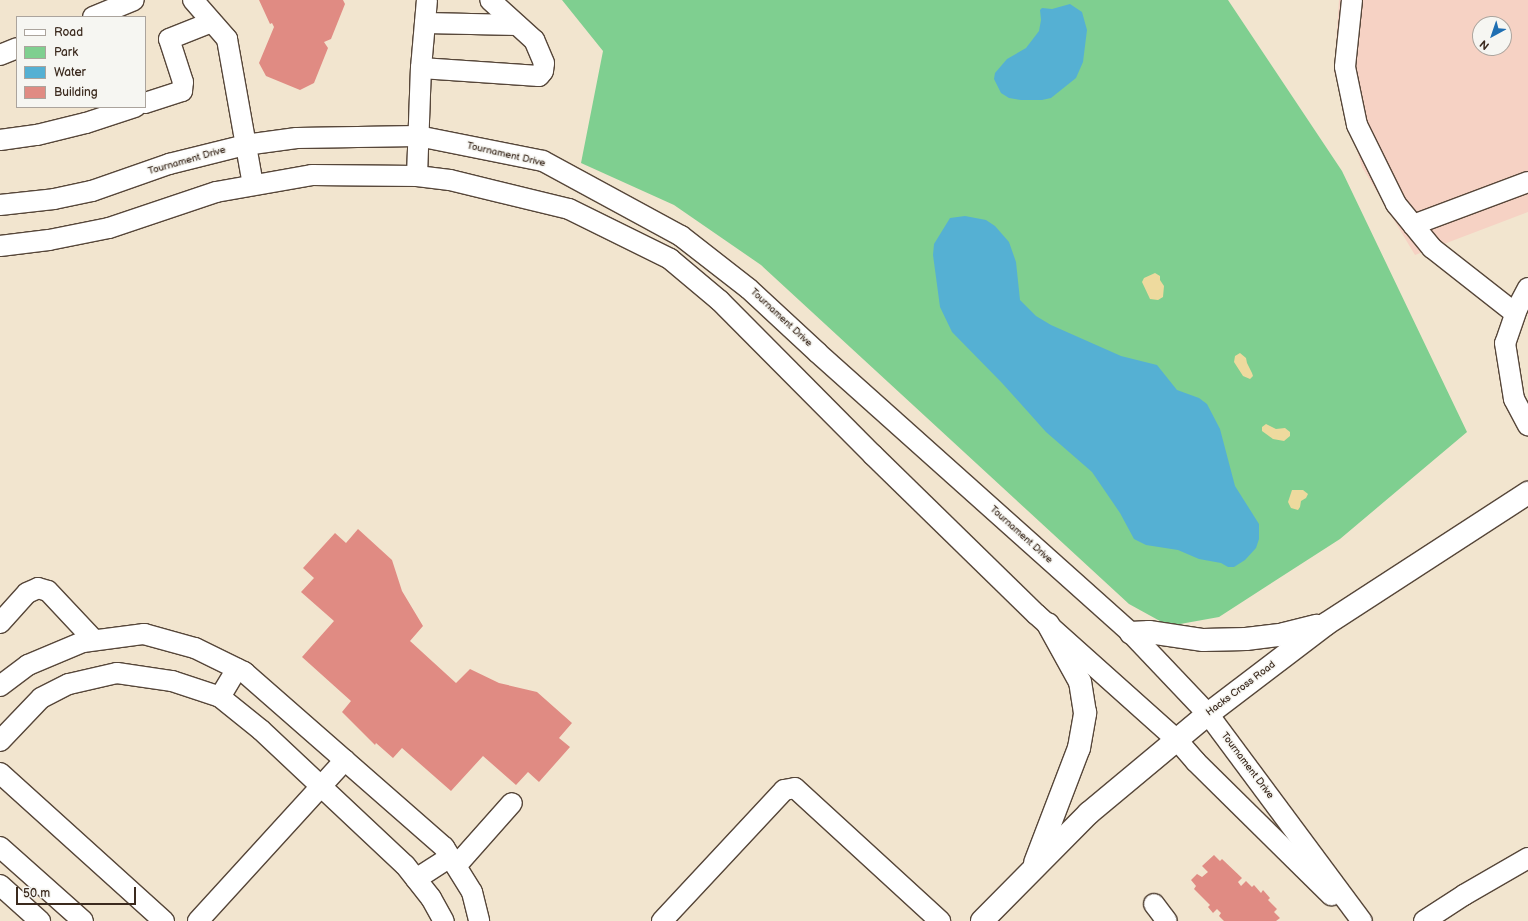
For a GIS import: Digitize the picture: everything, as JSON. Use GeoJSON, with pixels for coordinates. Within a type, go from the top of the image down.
{"type":"FeatureCollection","features":[{"type":"Feature","properties":{"kind":"main road","name":"Hacks Cross Road"},"geometry":{"type":"LineString","coordinates":[[982,921],[1090,813],[1208,714],[1326,624],[1528,493]]}},
{"type":"Feature","properties":{"kind":"main road"},"geometry":{"type":"LineString","coordinates":[[1032,870],[1079,748],[1085,713],[1080,682],[1048,624]]}},
{"type":"Feature","properties":{"kind":"main road"},"geometry":{"type":"LineString","coordinates":[[1131,633],[1149,632],[1203,640],[1246,639],[1284,634],[1326,624]]}},
{"type":"Feature","properties":{"kind":"street"},"geometry":{"type":"LineString","coordinates":[[95,16],[134,0]]}},
{"type":"Feature","properties":{"kind":"street"},"geometry":{"type":"LineString","coordinates":[[193,0],[227,39],[253,185]]}},
{"type":"Feature","properties":{"kind":"street"},"geometry":{"type":"LineString","coordinates":[[417,176],[421,68],[427,0]]}},
{"type":"Feature","properties":{"kind":"street"},"geometry":{"type":"LineString","coordinates":[[421,68],[539,76],[543,71],[544,63],[534,40],[490,0]]}},
{"type":"Feature","properties":{"kind":"street"},"geometry":{"type":"LineString","coordinates":[[1352,0],[1345,67],[1357,125],[1396,204],[1432,248],[1515,313]]}},
{"type":"Feature","properties":{"kind":"street"},"geometry":{"type":"LineString","coordinates":[[146,104],[182,91],[184,82],[169,39],[212,22]]}},
{"type":"Feature","properties":{"kind":"street"},"geometry":{"type":"LineString","coordinates":[[425,23],[517,25]]}},
{"type":"Feature","properties":{"kind":"street"},"geometry":{"type":"LineString","coordinates":[[0,55],[16,48]]}},
{"type":"Feature","properties":{"kind":"street"},"geometry":{"type":"LineString","coordinates":[[0,140],[37,135],[79,125],[131,108]]}},
{"type":"Feature","properties":{"kind":"street","name":"Tournament Drive"},"geometry":{"type":"LineString","coordinates":[[0,205],[54,199],[92,191],[169,164],[245,145],[297,138],[418,136],[543,161],[681,236],[749,289],[1131,633],[1208,714],[1362,921]]}},
{"type":"Feature","properties":{"kind":"street"},"geometry":{"type":"LineString","coordinates":[[0,246],[49,240],[109,228],[216,192],[312,175],[417,176],[450,180],[569,209],[670,259],[720,300],[873,455],[1048,624],[1177,740],[1196,762],[1289,856],[1358,921]]}},
{"type":"Feature","properties":{"kind":"street"},"geometry":{"type":"LineString","coordinates":[[1413,225],[1528,182]]}},
{"type":"Feature","properties":{"kind":"street"},"geometry":{"type":"LineString","coordinates":[[1528,288],[1515,313],[1505,343],[1514,399],[1528,425]]}},
{"type":"Feature","properties":{"kind":"street"},"geometry":{"type":"LineString","coordinates":[[0,623],[27,593],[38,588],[48,592],[94,640]]}},
{"type":"Feature","properties":{"kind":"street"},"geometry":{"type":"LineString","coordinates":[[0,686],[28,665],[83,642],[144,634],[195,648],[238,669],[244,672],[444,848],[472,892],[479,921]]}},
{"type":"Feature","properties":{"kind":"street"},"geometry":{"type":"LineString","coordinates":[[220,697],[238,669]]}},
{"type":"Feature","properties":{"kind":"street"},"geometry":{"type":"LineString","coordinates":[[0,742],[41,698],[69,684],[117,673],[172,682],[220,697],[261,730],[405,865],[431,898],[444,921]]}},
{"type":"Feature","properties":{"kind":"street"},"geometry":{"type":"LineString","coordinates":[[198,921],[345,760]]}},
{"type":"Feature","properties":{"kind":"street"},"geometry":{"type":"LineString","coordinates":[[0,773],[164,921]]}},
{"type":"Feature","properties":{"kind":"street"},"geometry":{"type":"LineString","coordinates":[[662,921],[784,790],[795,788],[940,921]]}},
{"type":"Feature","properties":{"kind":"street"},"geometry":{"type":"LineString","coordinates":[[416,879],[453,861],[512,803]]}},
{"type":"Feature","properties":{"kind":"street"},"geometry":{"type":"LineString","coordinates":[[0,847],[83,921]]}},
{"type":"Feature","properties":{"kind":"street"},"geometry":{"type":"LineString","coordinates":[[1424,921],[1464,895],[1528,858]]}},
{"type":"Feature","properties":{"kind":"street"},"geometry":{"type":"LineString","coordinates":[[0,885],[40,921]]}},
{"type":"Feature","properties":{"kind":"street"},"geometry":{"type":"LineString","coordinates":[[1154,904],[1167,921]]}},
{"type":"Feature","properties":{"kind":"shaded area"},"geometry":{"type":"Polygon","coordinates":[[[1339,0],[1528,0],[1528,212],[1415,255],[1362,167],[1334,72],[1339,0]]]}},
{"type":"Feature","properties":{"kind":"green space"},"geometry":{"type":"Polygon","coordinates":[[[562,0],[1228,0],[1342,171],[1467,432],[1340,539],[1219,617],[1169,626],[1129,604],[761,265],[674,205],[581,163],[603,51],[562,0]]]}},
{"type":"Feature","properties":{"kind":"sand"},"geometry":{"type":"Polygon","coordinates":[[[1155,273],[1160,276],[1160,280],[1164,286],[1163,297],[1158,300],[1150,299],[1142,282],[1144,278],[1155,273]]]}},
{"type":"Feature","properties":{"kind":"sand"},"geometry":{"type":"Polygon","coordinates":[[[1240,353],[1246,358],[1252,373],[1253,376],[1250,379],[1243,376],[1234,362],[1235,356],[1240,353]]]}},
{"type":"Feature","properties":{"kind":"sand"},"geometry":{"type":"Polygon","coordinates":[[[1266,424],[1276,429],[1285,428],[1290,432],[1290,436],[1284,441],[1273,439],[1262,431],[1262,427],[1266,424]]]}},
{"type":"Feature","properties":{"kind":"sand"},"geometry":{"type":"Polygon","coordinates":[[[1292,490],[1303,490],[1308,494],[1306,498],[1301,501],[1298,510],[1291,508],[1288,502],[1292,490]]]}},
{"type":"Feature","properties":{"kind":"water"},"geometry":{"type":"Polygon","coordinates":[[[1070,4],[1082,12],[1087,30],[1083,62],[1076,78],[1051,98],[1042,100],[1021,100],[1009,98],[1001,93],[994,79],[995,73],[1007,59],[1026,48],[1039,31],[1041,20],[1040,10],[1042,8],[1052,9],[1070,4]]]}},
{"type":"Feature","properties":{"kind":"water"},"geometry":{"type":"Polygon","coordinates":[[[965,216],[986,220],[995,226],[1009,242],[1016,262],[1020,300],[1036,316],[1051,325],[1121,356],[1157,365],[1177,390],[1199,398],[1207,404],[1220,429],[1235,486],[1259,524],[1259,539],[1256,548],[1245,560],[1234,567],[1228,567],[1221,563],[1199,559],[1178,550],[1146,545],[1134,539],[1120,513],[1092,472],[1046,432],[1002,383],[952,332],[940,307],[933,255],[934,244],[950,218],[965,216]]]}},
{"type":"Feature","properties":{"kind":"building"},"geometry":{"type":"Polygon","coordinates":[[[259,0],[343,0],[345,4],[331,39],[324,42],[328,48],[314,83],[300,90],[266,76],[259,63],[274,27],[272,23],[270,24],[259,0]]]}},
{"type":"Feature","properties":{"kind":"building"},"geometry":{"type":"Polygon","coordinates":[[[358,529],[392,560],[402,591],[423,626],[410,641],[456,683],[470,669],[499,683],[537,692],[572,723],[559,738],[570,747],[539,782],[528,772],[516,785],[483,756],[451,791],[402,748],[393,758],[376,743],[375,745],[342,712],[351,701],[302,657],[334,621],[301,592],[314,578],[303,568],[335,533],[346,543],[358,529]]]}},
{"type":"Feature","properties":{"kind":"building"},"geometry":{"type":"Polygon","coordinates":[[[1214,855],[1220,861],[1222,859],[1242,878],[1238,882],[1241,886],[1246,881],[1252,887],[1254,885],[1261,893],[1263,890],[1270,898],[1268,900],[1277,909],[1274,912],[1280,918],[1276,921],[1224,921],[1219,916],[1221,913],[1217,909],[1213,913],[1208,907],[1210,905],[1194,889],[1196,886],[1191,880],[1197,874],[1202,877],[1208,872],[1202,866],[1214,855]]]}}]}
